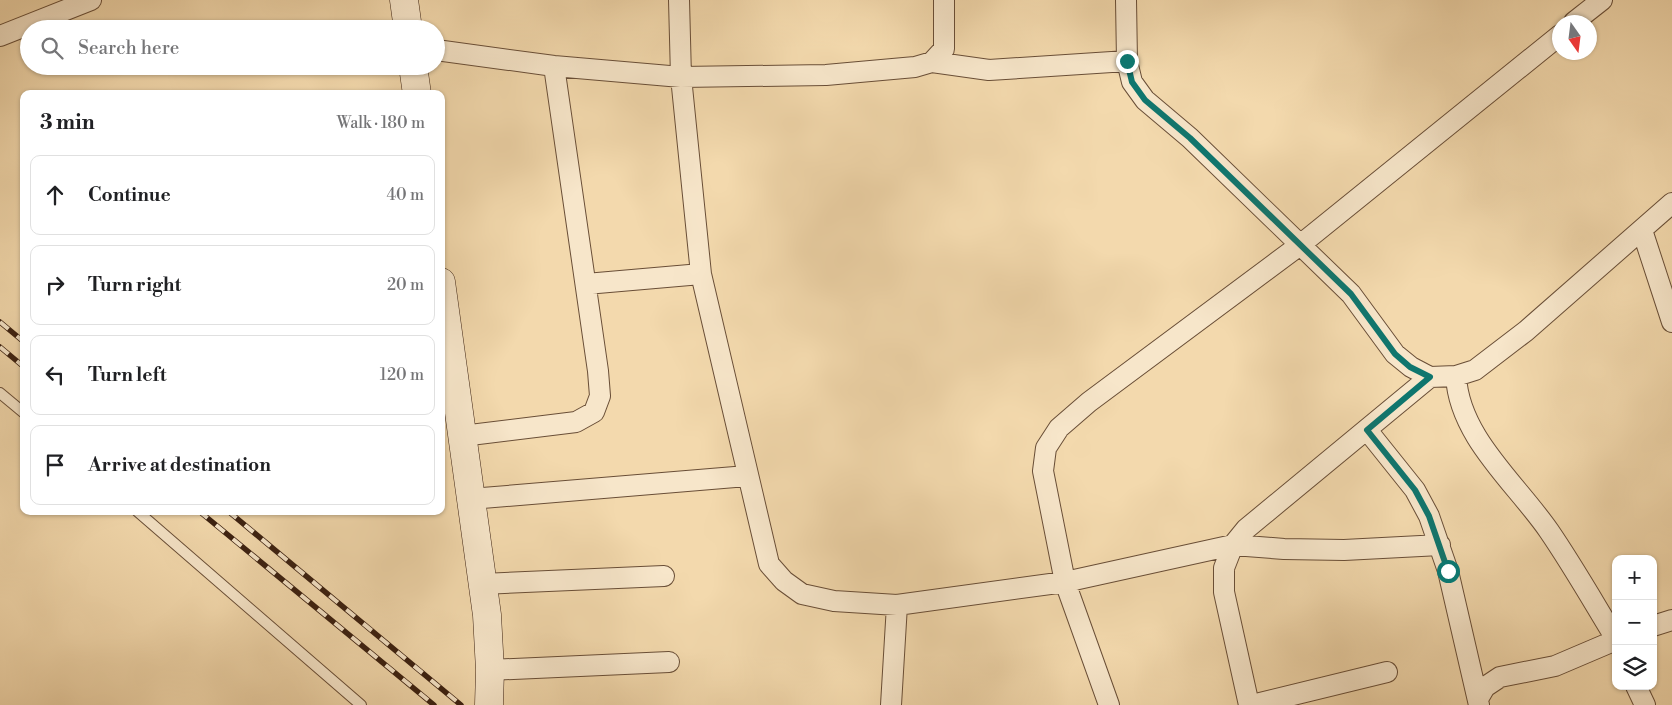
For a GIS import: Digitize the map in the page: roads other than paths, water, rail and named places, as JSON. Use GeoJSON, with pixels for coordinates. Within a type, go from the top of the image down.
{"type":"FeatureCollection","features":[{"type":"Feature","properties":{"kind":"street"},"geometry":{"type":"LineString","coordinates":[[40,20],[91,0]]}},
{"type":"Feature","properties":{"kind":"street"},"geometry":{"type":"LineString","coordinates":[[404,0],[407,20]]}},
{"type":"Feature","properties":{"kind":"street"},"geometry":{"type":"LineString","coordinates":[[679,0],[681,77],[701,274],[769,564],[784,581],[802,594],[834,601],[896,605],[1065,582],[1233,545],[1284,549],[1344,550],[1440,544]]}},
{"type":"Feature","properties":{"kind":"street"},"geometry":{"type":"LineString","coordinates":[[932,62],[944,49],[944,0]]}},
{"type":"Feature","properties":{"kind":"street"},"geometry":{"type":"LineString","coordinates":[[1126,0],[1127,61],[1132,82],[1145,100],[1190,138],[1351,294],[1395,354],[1410,367],[1430,377],[1456,376],[1476,370],[1526,331],[1672,203]]}},
{"type":"Feature","properties":{"kind":"street"},"geometry":{"type":"LineString","coordinates":[[1583,15],[1602,0]]}},
{"type":"Feature","properties":{"kind":"street"},"geometry":{"type":"LineString","coordinates":[[0,36],[20,28]]}},
{"type":"Feature","properties":{"kind":"street"},"geometry":{"type":"LineString","coordinates":[[1109,705],[1065,582],[1043,471],[1046,448],[1060,428],[1089,402],[1300,245],[1552,40]]}},
{"type":"Feature","properties":{"kind":"street"},"geometry":{"type":"LineString","coordinates":[[445,51],[554,66],[681,77],[826,75],[915,67],[932,62],[989,70],[1127,61]]}},
{"type":"Feature","properties":{"kind":"street"},"geometry":{"type":"LineString","coordinates":[[462,436],[576,422],[594,412],[600,396],[586,284],[554,66]]}},
{"type":"Feature","properties":{"kind":"street"},"geometry":{"type":"LineString","coordinates":[[414,75],[416,90]]}},
{"type":"Feature","properties":{"kind":"street"},"geometry":{"type":"LineString","coordinates":[[1642,230],[1672,322]]}},
{"type":"Feature","properties":{"kind":"street"},"geometry":{"type":"LineString","coordinates":[[586,284],[701,274]]}},
{"type":"Feature","properties":{"kind":"street"},"geometry":{"type":"LineString","coordinates":[[445,311],[482,584],[490,670],[488,705]]}},
{"type":"Feature","properties":{"kind":"street"},"geometry":{"type":"LineString","coordinates":[[1456,376],[1457,393],[1467,424],[1555,540],[1612,641],[1555,666],[1500,677],[1485,687],[1478,702]]}},
{"type":"Feature","properties":{"kind":"street"},"geometry":{"type":"LineString","coordinates":[[1387,672],[1250,705],[1224,592],[1224,568],[1233,545],[1246,529],[1430,377]]}},
{"type":"Feature","properties":{"kind":"street"},"geometry":{"type":"LineString","coordinates":[[1367,430],[1415,490],[1429,516],[1440,544],[1478,702]]}},
{"type":"Feature","properties":{"kind":"street"},"geometry":{"type":"LineString","coordinates":[[470,499],[747,476]]}},
{"type":"Feature","properties":{"kind":"street"},"geometry":{"type":"LineString","coordinates":[[482,584],[664,576]]}},
{"type":"Feature","properties":{"kind":"street"},"geometry":{"type":"LineString","coordinates":[[891,705],[896,605]]}},
{"type":"Feature","properties":{"kind":"street"},"geometry":{"type":"LineString","coordinates":[[1657,625],[1672,620]]}},
{"type":"Feature","properties":{"kind":"street"},"geometry":{"type":"LineString","coordinates":[[490,670],[669,662]]}},
{"type":"Feature","properties":{"kind":"street"},"geometry":{"type":"LineString","coordinates":[[1638,690],[1645,705]]}},
{"type":"Feature","properties":{"kind":"lane"},"geometry":{"type":"LineString","coordinates":[[0,393],[20,410]]}},
{"type":"Feature","properties":{"kind":"lane"},"geometry":{"type":"LineString","coordinates":[[142,515],[361,705]]}},
{"type":"Feature","properties":{"kind":"railway"},"geometry":{"type":"LineString","coordinates":[[0,322],[20,339]]}},
{"type":"Feature","properties":{"kind":"railway"},"geometry":{"type":"LineString","coordinates":[[0,347],[20,364]]}},
{"type":"Feature","properties":{"kind":"railway"},"geometry":{"type":"LineString","coordinates":[[204,515],[434,705]]}},
{"type":"Feature","properties":{"kind":"railway"},"geometry":{"type":"LineString","coordinates":[[233,515],[461,705]]}}]}
